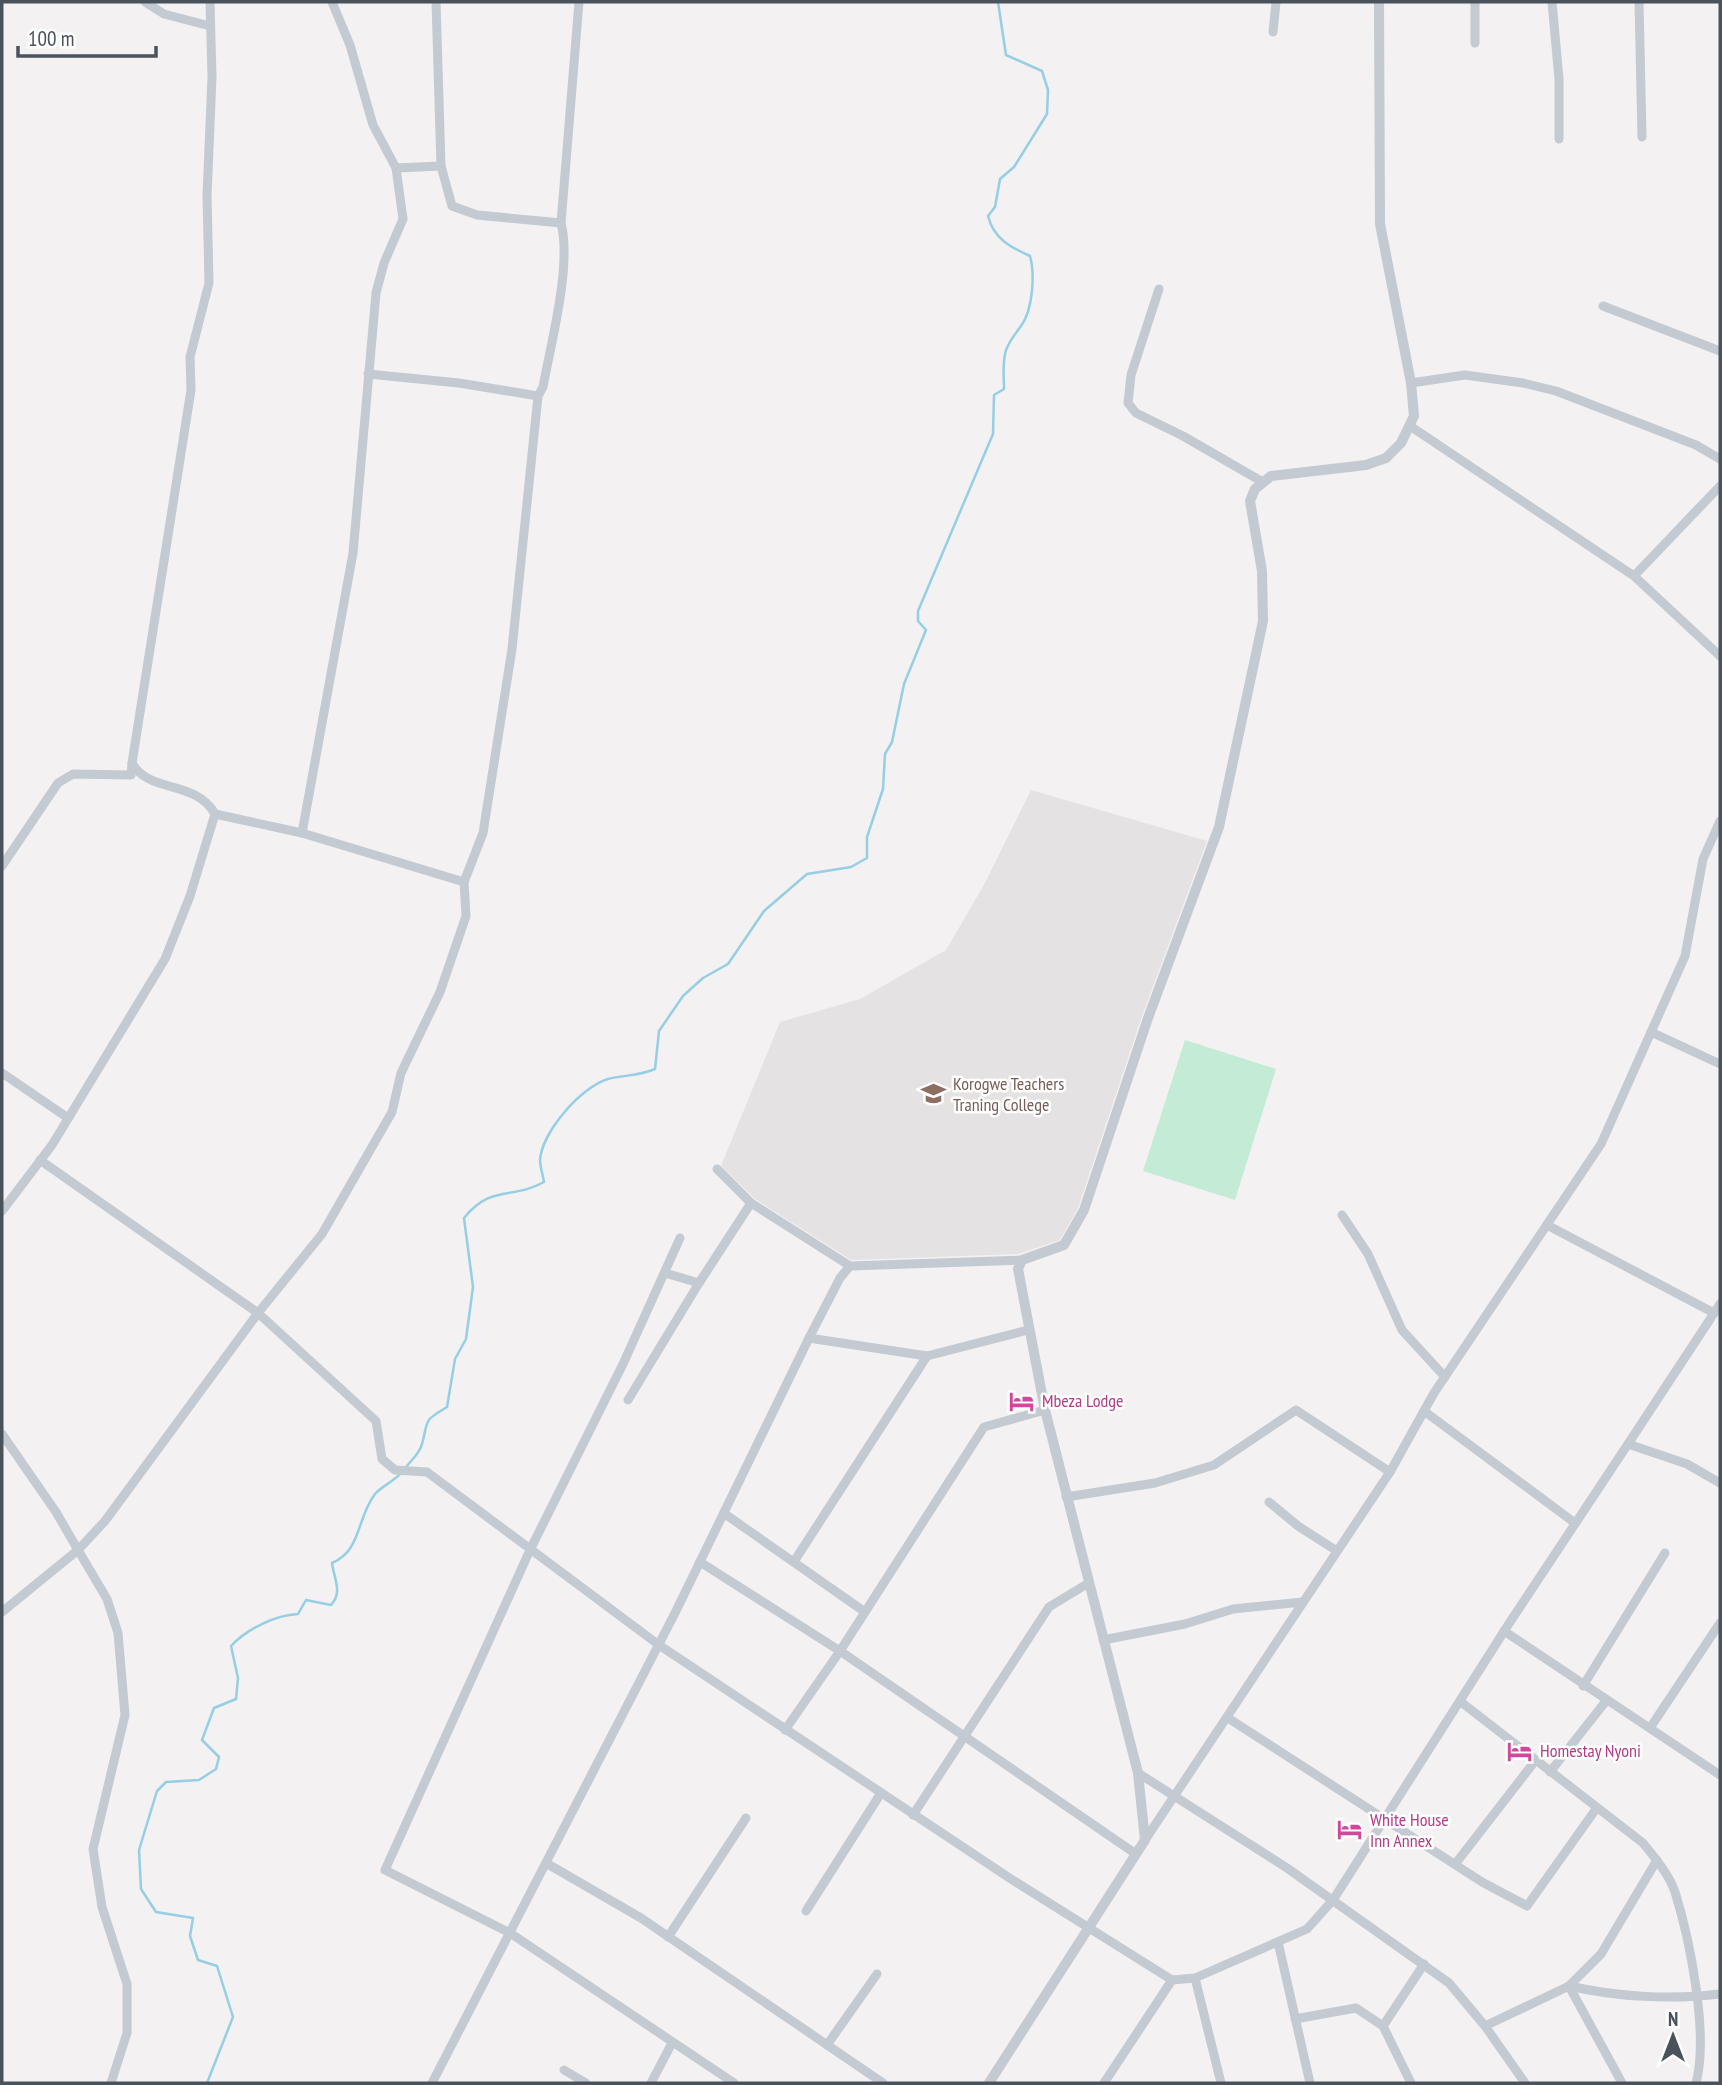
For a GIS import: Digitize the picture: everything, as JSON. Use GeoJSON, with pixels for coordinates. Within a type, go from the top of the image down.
{"type":"FeatureCollection","features":[{"type":"Feature","properties":{"kind":"street"},"geometry":{"type":"LineString","coordinates":[[145,2],[164,14],[211,26]]}},
{"type":"Feature","properties":{"kind":"street"},"geometry":{"type":"LineString","coordinates":[[2,866],[58,783],[73,774],[131,775],[191,390],[190,358],[209,283],[207,196],[212,77],[210,2]]}},
{"type":"Feature","properties":{"kind":"street"},"geometry":{"type":"LineString","coordinates":[[302,833],[353,553],[376,293],[384,262],[403,219],[396,168],[373,125],[350,45],[332,2]]}},
{"type":"Feature","properties":{"kind":"street"},"geometry":{"type":"LineString","coordinates":[[436,2],[441,166],[452,206],[477,215],[561,223]]}},
{"type":"Feature","properties":{"kind":"street"},"geometry":{"type":"LineString","coordinates":[[2,1612],[78,1550],[104,1521],[258,1313],[322,1234],[392,1112],[401,1073],[440,992],[466,916],[464,882],[484,833],[510,662],[538,396],[543,387],[563,270],[565,236],[561,223],[579,2]]}},
{"type":"Feature","properties":{"kind":"street"},"geometry":{"type":"LineString","coordinates":[[1273,32],[1276,2]]}},
{"type":"Feature","properties":{"kind":"street"},"geometry":{"type":"LineString","coordinates":[[717,1170],[751,1203],[850,1266],[1022,1260],[1064,1245],[1084,1210],[1148,1018],[1219,827],[1263,621],[1262,571],[1250,501],[1261,481],[1271,476],[1366,465],[1386,458],[1401,443],[1414,416],[1411,383],[1380,224],[1379,2]]}},
{"type":"Feature","properties":{"kind":"street"},"geometry":{"type":"LineString","coordinates":[[1475,2],[1475,43]]}},
{"type":"Feature","properties":{"kind":"street"},"geometry":{"type":"LineString","coordinates":[[1552,2],[1559,79],[1559,139]]}},
{"type":"Feature","properties":{"kind":"street"},"geometry":{"type":"LineString","coordinates":[[1639,2],[1642,137]]}},
{"type":"Feature","properties":{"kind":"street"},"geometry":{"type":"LineString","coordinates":[[396,168],[441,166]]}},
{"type":"Feature","properties":{"kind":"street"},"geometry":{"type":"LineString","coordinates":[[1159,289],[1130,376],[1128,404],[1136,413],[1184,436],[1261,481]]}},
{"type":"Feature","properties":{"kind":"street"},"geometry":{"type":"LineString","coordinates":[[1603,306],[1720,351]]}},
{"type":"Feature","properties":{"kind":"street"},"geometry":{"type":"LineString","coordinates":[[368,374],[458,383],[538,396]]}},
{"type":"Feature","properties":{"kind":"street"},"geometry":{"type":"LineString","coordinates":[[1411,383],[1465,375],[1523,383],[1556,391],[1696,445],[1720,459]]}},
{"type":"Feature","properties":{"kind":"street"},"geometry":{"type":"LineString","coordinates":[[1410,426],[1634,576],[1720,656]]}},
{"type":"Feature","properties":{"kind":"street"},"geometry":{"type":"LineString","coordinates":[[1634,576],[1720,486]]}},
{"type":"Feature","properties":{"kind":"street"},"geometry":{"type":"LineString","coordinates":[[2,1211],[68,1118],[165,959],[190,896],[215,814],[208,802],[196,793],[147,778],[137,772],[132,764]]}},
{"type":"Feature","properties":{"kind":"street"},"geometry":{"type":"LineString","coordinates":[[215,814],[302,833],[464,882]]}},
{"type":"Feature","properties":{"kind":"street"},"geometry":{"type":"LineString","coordinates":[[989,2083],[1145,1840],[1390,1472],[1445,1377],[1601,1144],[1685,956],[1703,859],[1720,821]]}},
{"type":"Feature","properties":{"kind":"street"},"geometry":{"type":"LineString","coordinates":[[1651,1032],[1720,1064]]}},
{"type":"Feature","properties":{"kind":"street"},"geometry":{"type":"LineString","coordinates":[[2,1073],[68,1118]]}},
{"type":"Feature","properties":{"kind":"street"},"geometry":{"type":"LineString","coordinates":[[40,1160],[258,1313],[376,1421],[383,1460],[395,1470],[427,1472],[659,1645],[913,1815],[1172,1980],[1195,1978],[1307,1929],[1333,1900],[1504,1631],[1720,1304]]}},
{"type":"Feature","properties":{"kind":"street"},"geometry":{"type":"LineString","coordinates":[[628,1400],[698,1283],[751,1203]]}},
{"type":"Feature","properties":{"kind":"street"},"geometry":{"type":"LineString","coordinates":[[1342,1214],[1368,1254],[1402,1330],[1445,1377]]}},
{"type":"Feature","properties":{"kind":"street"},"geometry":{"type":"LineString","coordinates":[[1547,1225],[1714,1313]]}},
{"type":"Feature","properties":{"kind":"street"},"geometry":{"type":"LineString","coordinates":[[680,1238],[623,1364],[530,1550],[385,1870],[510,1933],[734,2083]]}},
{"type":"Feature","properties":{"kind":"street"},"geometry":{"type":"LineString","coordinates":[[1022,1260],[1018,1279],[1028,1330],[1087,1584],[1138,1773],[1145,1840]]}},
{"type":"Feature","properties":{"kind":"street"},"geometry":{"type":"LineString","coordinates":[[432,2083],[659,1645],[809,1338],[840,1278],[850,1266]]}},
{"type":"Feature","properties":{"kind":"street"},"geometry":{"type":"LineString","coordinates":[[665,1272],[698,1283]]}},
{"type":"Feature","properties":{"kind":"street"},"geometry":{"type":"LineString","coordinates":[[809,1338],[927,1356],[1028,1330]]}},
{"type":"Feature","properties":{"kind":"street"},"geometry":{"type":"LineString","coordinates":[[795,1560],[927,1356]]}},
{"type":"Feature","properties":{"kind":"street"},"geometry":{"type":"LineString","coordinates":[[785,1730],[840,1651],[984,1427],[1045,1410]]}},
{"type":"Feature","properties":{"kind":"street"},"geometry":{"type":"LineString","coordinates":[[1066,1497],[1155,1482],[1214,1465],[1296,1410],[1390,1472]]}},
{"type":"Feature","properties":{"kind":"street"},"geometry":{"type":"LineString","coordinates":[[1424,1411],[1575,1523]]}},
{"type":"Feature","properties":{"kind":"street"},"geometry":{"type":"LineString","coordinates":[[2,1434],[56,1512],[107,1599],[118,1633],[125,1715],[93,1849],[102,1907],[127,1984],[127,2033],[111,2083]]}},
{"type":"Feature","properties":{"kind":"street"},"geometry":{"type":"LineString","coordinates":[[1628,1444],[1687,1464],[1720,1483]]}},
{"type":"Feature","properties":{"kind":"street"},"geometry":{"type":"LineString","coordinates":[[1269,1502],[1337,1551]]}},
{"type":"Feature","properties":{"kind":"street"},"geometry":{"type":"LineString","coordinates":[[725,1514],[795,1560],[865,1612]]}},
{"type":"Feature","properties":{"kind":"street"},"geometry":{"type":"LineString","coordinates":[[1583,1686],[1665,1553]]}},
{"type":"Feature","properties":{"kind":"street"},"geometry":{"type":"LineString","coordinates":[[700,1562],[840,1651],[1136,1854]]}},
{"type":"Feature","properties":{"kind":"street"},"geometry":{"type":"LineString","coordinates":[[913,1815],[1049,1607],[1087,1584]]}},
{"type":"Feature","properties":{"kind":"street"},"geometry":{"type":"LineString","coordinates":[[1103,1640],[1185,1625],[1233,1609],[1303,1602]]}},
{"type":"Feature","properties":{"kind":"street"},"geometry":{"type":"LineString","coordinates":[[1650,1728],[1720,1623]]}},
{"type":"Feature","properties":{"kind":"street"},"geometry":{"type":"LineString","coordinates":[[1504,1631],[1720,1775]]}},
{"type":"Feature","properties":{"kind":"street"},"geometry":{"type":"LineString","coordinates":[[1550,1772],[1606,1701]]}},
{"type":"Feature","properties":{"kind":"street"},"geometry":{"type":"LineString","coordinates":[[1461,1702],[1643,1843],[1657,1860],[1674,1890],[1698,1997],[1696,2083]]}},
{"type":"Feature","properties":{"kind":"street"},"geometry":{"type":"LineString","coordinates":[[1228,1718],[1527,1906],[1596,1809]]}},
{"type":"Feature","properties":{"kind":"street"},"geometry":{"type":"LineString","coordinates":[[1456,1863],[1535,1761]]}},
{"type":"Feature","properties":{"kind":"street"},"geometry":{"type":"LineString","coordinates":[[1138,1773],[1333,1900],[1449,1983],[1485,2026],[1525,2083]]}},
{"type":"Feature","properties":{"kind":"street"},"geometry":{"type":"LineString","coordinates":[[806,1911],[881,1793]]}},
{"type":"Feature","properties":{"kind":"street"},"geometry":{"type":"LineString","coordinates":[[668,1937],[746,1818]]}},
{"type":"Feature","properties":{"kind":"street"},"geometry":{"type":"LineString","coordinates":[[1485,2026],[1569,1986],[1601,1954],[1657,1860]]}},
{"type":"Feature","properties":{"kind":"street"},"geometry":{"type":"LineString","coordinates":[[546,1863],[668,1937],[883,2083]]}},
{"type":"Feature","properties":{"kind":"street"},"geometry":{"type":"LineString","coordinates":[[1278,1942],[1310,2083]]}},
{"type":"Feature","properties":{"kind":"street"},"geometry":{"type":"LineString","coordinates":[[1383,2026],[1424,1964]]}},
{"type":"Feature","properties":{"kind":"street"},"geometry":{"type":"LineString","coordinates":[[827,2045],[877,1974]]}},
{"type":"Feature","properties":{"kind":"street"},"geometry":{"type":"LineString","coordinates":[[1195,1978],[1221,2083]]}},
{"type":"Feature","properties":{"kind":"street"},"geometry":{"type":"LineString","coordinates":[[1104,2083],[1172,1980]]}},
{"type":"Feature","properties":{"kind":"street"},"geometry":{"type":"LineString","coordinates":[[1569,1986],[1614,1993],[1698,1997],[1720,1994]]}},
{"type":"Feature","properties":{"kind":"street"},"geometry":{"type":"LineString","coordinates":[[1569,1986],[1622,2083]]}},
{"type":"Feature","properties":{"kind":"street"},"geometry":{"type":"LineString","coordinates":[[1295,2019],[1356,2008],[1383,2026],[1411,2083]]}},
{"type":"Feature","properties":{"kind":"street"},"geometry":{"type":"LineString","coordinates":[[651,2083],[673,2043]]}},
{"type":"Feature","properties":{"kind":"street"},"geometry":{"type":"LineString","coordinates":[[564,2070],[586,2083]]}},
{"type":"Feature","properties":{"kind":"shaded area","name":"Korogwe Teachers Traning College"},"geometry":{"type":"Polygon","coordinates":[[[1031,790],[1207,841],[1142,1016],[1078,1208],[1060,1240],[1018,1254],[851,1260],[755,1199],[721,1166],[780,1022],[860,999],[946,950],[985,883],[1031,790]]]}},
{"type":"Feature","properties":{"kind":"green space"},"geometry":{"type":"Polygon","coordinates":[[[1185,1040],[1276,1069],[1235,1200],[1143,1171],[1185,1040]]]}},
{"type":"Feature","properties":{"kind":"waterway"},"geometry":{"type":"LineString","coordinates":[[405,1468],[421,1447],[428,1422],[447,1407],[455,1359],[466,1339],[473,1287],[464,1218],[474,1207],[493,1196],[544,1182],[540,1160],[542,1149],[555,1124],[586,1091],[608,1079],[655,1069],[659,1031],[683,996],[703,978],[728,964],[764,911],[807,874],[851,867],[867,858],[867,837],[883,789],[885,754],[892,742],[904,684],[926,630],[918,621],[918,611],[993,434],[994,395],[1004,389],[1006,350],[1025,319],[1030,302],[1033,282],[1030,256],[1004,241],[994,231],[988,216],[995,207],[1000,179],[1014,167],[1047,114],[1048,90],[1042,71],[1006,55],[998,2]]}},
{"type":"Feature","properties":{"kind":"waterway"},"geometry":{"type":"LineString","coordinates":[[207,2083],[233,2017],[217,1966],[198,1960],[190,1936],[193,1918],[156,1912],[141,1889],[139,1850],[157,1791],[166,1782],[199,1780],[216,1769],[219,1757],[202,1740],[214,1708],[236,1699],[238,1678],[231,1646],[262,1624],[298,1614],[306,1600],[331,1605],[337,1595],[332,1563],[342,1557],[354,1542],[375,1494],[401,1473]]}},
{"type":"Feature","properties":{"kind":"place","name":"Korogwe Teachers Traning College"},"geometry":{"type":"Point","coordinates":[933,1094]}},
{"type":"Feature","properties":{"kind":"place","name":"Mbeza Lodge"},"geometry":{"type":"Point","coordinates":[1022,1401]}},
{"type":"Feature","properties":{"kind":"place","name":"Homestay Nyoni"},"geometry":{"type":"Point","coordinates":[1520,1751]}},
{"type":"Feature","properties":{"kind":"place","name":"White House Inn Annex"},"geometry":{"type":"Point","coordinates":[1350,1830]}}]}
